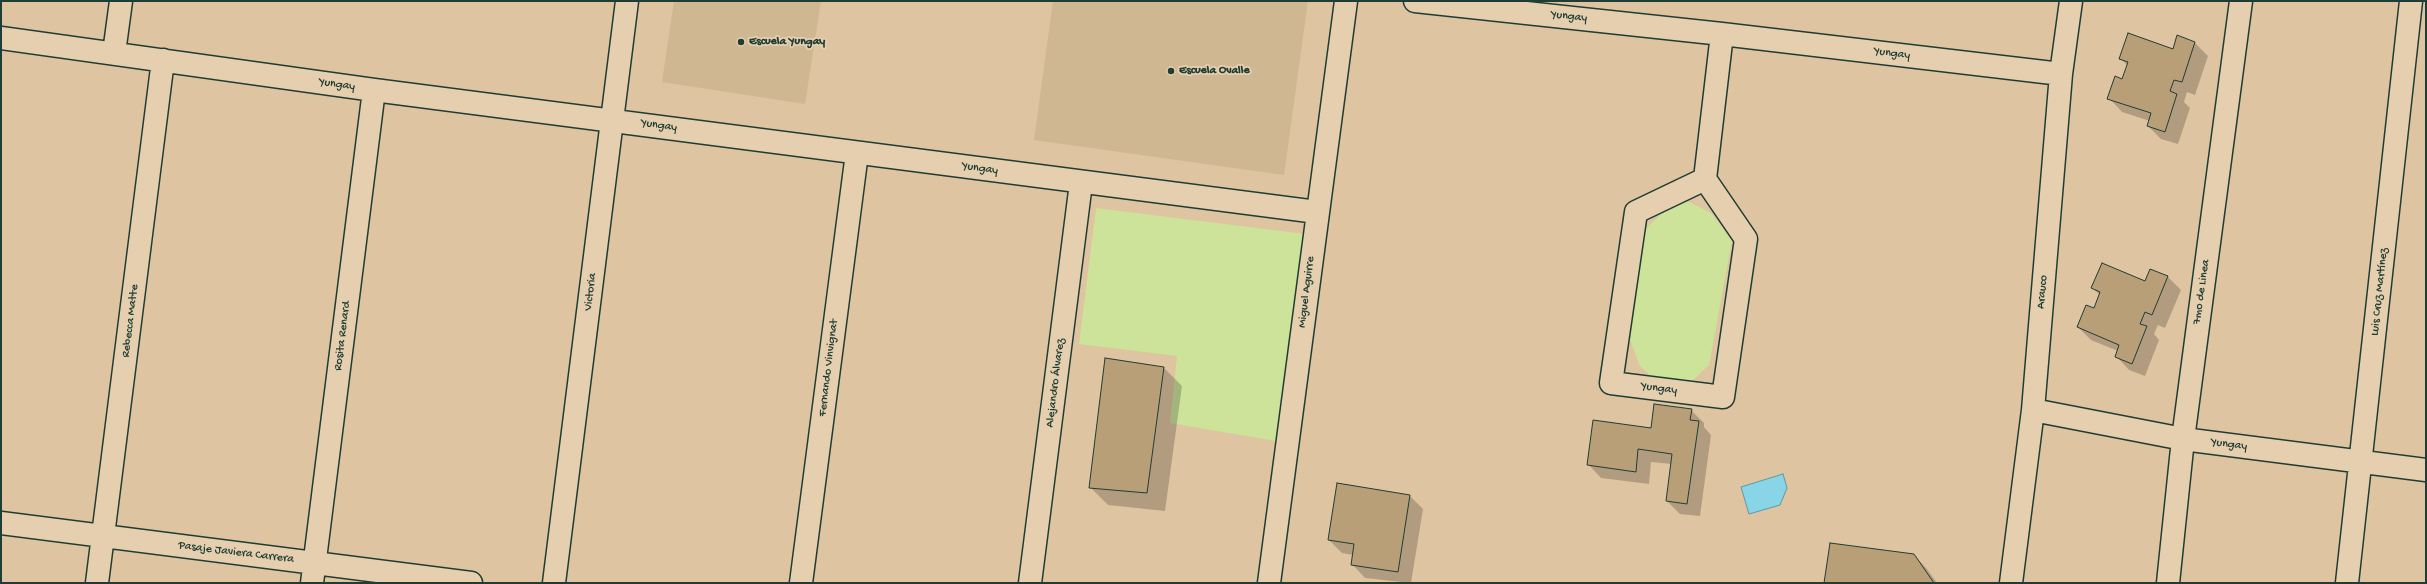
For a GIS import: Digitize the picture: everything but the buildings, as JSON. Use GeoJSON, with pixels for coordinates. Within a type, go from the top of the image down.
{"type":"FeatureCollection","features":[{"type":"Feature","properties":{"kind":"street"},"geometry":{"type":"LineString","coordinates":[[114,53],[121,1]]}},
{"type":"Feature","properties":{"kind":"street","name":"Victoria"},"geometry":{"type":"LineString","coordinates":[[554,583],[627,1]]}},
{"type":"Feature","properties":{"kind":"street","name":"Miguel Aguirre"},"geometry":{"type":"LineString","coordinates":[[1269,583],[1346,1]]}},
{"type":"Feature","properties":{"kind":"street","name":"Yungay"},"geometry":{"type":"LineString","coordinates":[[1415,1],[1722,34],[2061,74]]}},
{"type":"Feature","properties":{"kind":"street","name":"Arauco"},"geometry":{"type":"LineString","coordinates":[[2011,583],[2033,410],[2061,74],[2071,1]]}},
{"type":"Feature","properties":{"kind":"street","name":"7mo de Linea"},"geometry":{"type":"LineString","coordinates":[[2168,583],[2183,439],[2241,1]]}},
{"type":"Feature","properties":{"kind":"street","name":"Luis Cruz Martínez"},"geometry":{"type":"LineString","coordinates":[[2347,583],[2362,461],[2411,1]]}},
{"type":"Feature","properties":{"kind":"street"},"geometry":{"type":"LineString","coordinates":[[1705,180],[1722,34]]}},
{"type":"Feature","properties":{"kind":"street","name":"Yungay"},"geometry":{"type":"LineString","coordinates":[[1,38],[374,90],[612,120],[1081,183],[1317,212]]}},
{"type":"Feature","properties":{"kind":"street","name":"Rebecca Matte"},"geometry":{"type":"LineString","coordinates":[[97,583],[163,60]]}},
{"type":"Feature","properties":{"kind":"street","name":"Rosita Renard"},"geometry":{"type":"LineString","coordinates":[[313,573],[374,90]]}},
{"type":"Feature","properties":{"kind":"street","name":"Fernando Vinvignat"},"geometry":{"type":"LineString","coordinates":[[801,583],[857,153]]}},
{"type":"Feature","properties":{"kind":"street","name":"Yungay"},"geometry":{"type":"LineString","coordinates":[[1705,180],[1746,239],[1723,397],[1611,383],[1636,212],[1705,180]]}},
{"type":"Feature","properties":{"kind":"street","name":"Alejandro Álvarez"},"geometry":{"type":"LineString","coordinates":[[1030,583],[1081,183]]}},
{"type":"Feature","properties":{"kind":"street","name":"Yungay"},"geometry":{"type":"LineString","coordinates":[[2033,410],[2183,439],[2426,470]]}},
{"type":"Feature","properties":{"kind":"street","name":"Pasaje Javiera Carrera"},"geometry":{"type":"LineString","coordinates":[[1,523],[104,536],[313,573],[471,583]]}},
{"type":"Feature","properties":{"kind":"shaded area","name":"Escuela Yungay"},"geometry":{"type":"Polygon","coordinates":[[[674,1],[821,1],[805,104],[662,82],[674,1]]]}},
{"type":"Feature","properties":{"kind":"shaded area","name":"Escuela Ovalle"},"geometry":{"type":"Polygon","coordinates":[[[1053,1],[1308,1],[1284,175],[1034,140],[1053,1]]]}},
{"type":"Feature","properties":{"kind":"green space"},"geometry":{"type":"Polygon","coordinates":[[[1687,201],[1711,213],[1732,241],[1709,365],[1691,382],[1654,379],[1640,366],[1630,340],[1645,230],[1661,214],[1687,201]]]}},
{"type":"Feature","properties":{"kind":"green space"},"geometry":{"type":"Polygon","coordinates":[[[1096,208],[1313,235],[1282,442],[1170,423],[1177,356],[1079,344],[1096,208]]]}},
{"type":"Feature","properties":{"kind":"water"},"geometry":{"type":"Polygon","coordinates":[[[1783,474],[1787,488],[1780,505],[1749,514],[1741,487],[1783,474]]]}},
{"type":"Feature","properties":{"kind":"place","name":"Escuela Yungay"},"geometry":{"type":"Point","coordinates":[741,42]}},
{"type":"Feature","properties":{"kind":"place","name":"Escuela Ovalle"},"geometry":{"type":"Point","coordinates":[1171,71]}}]}
